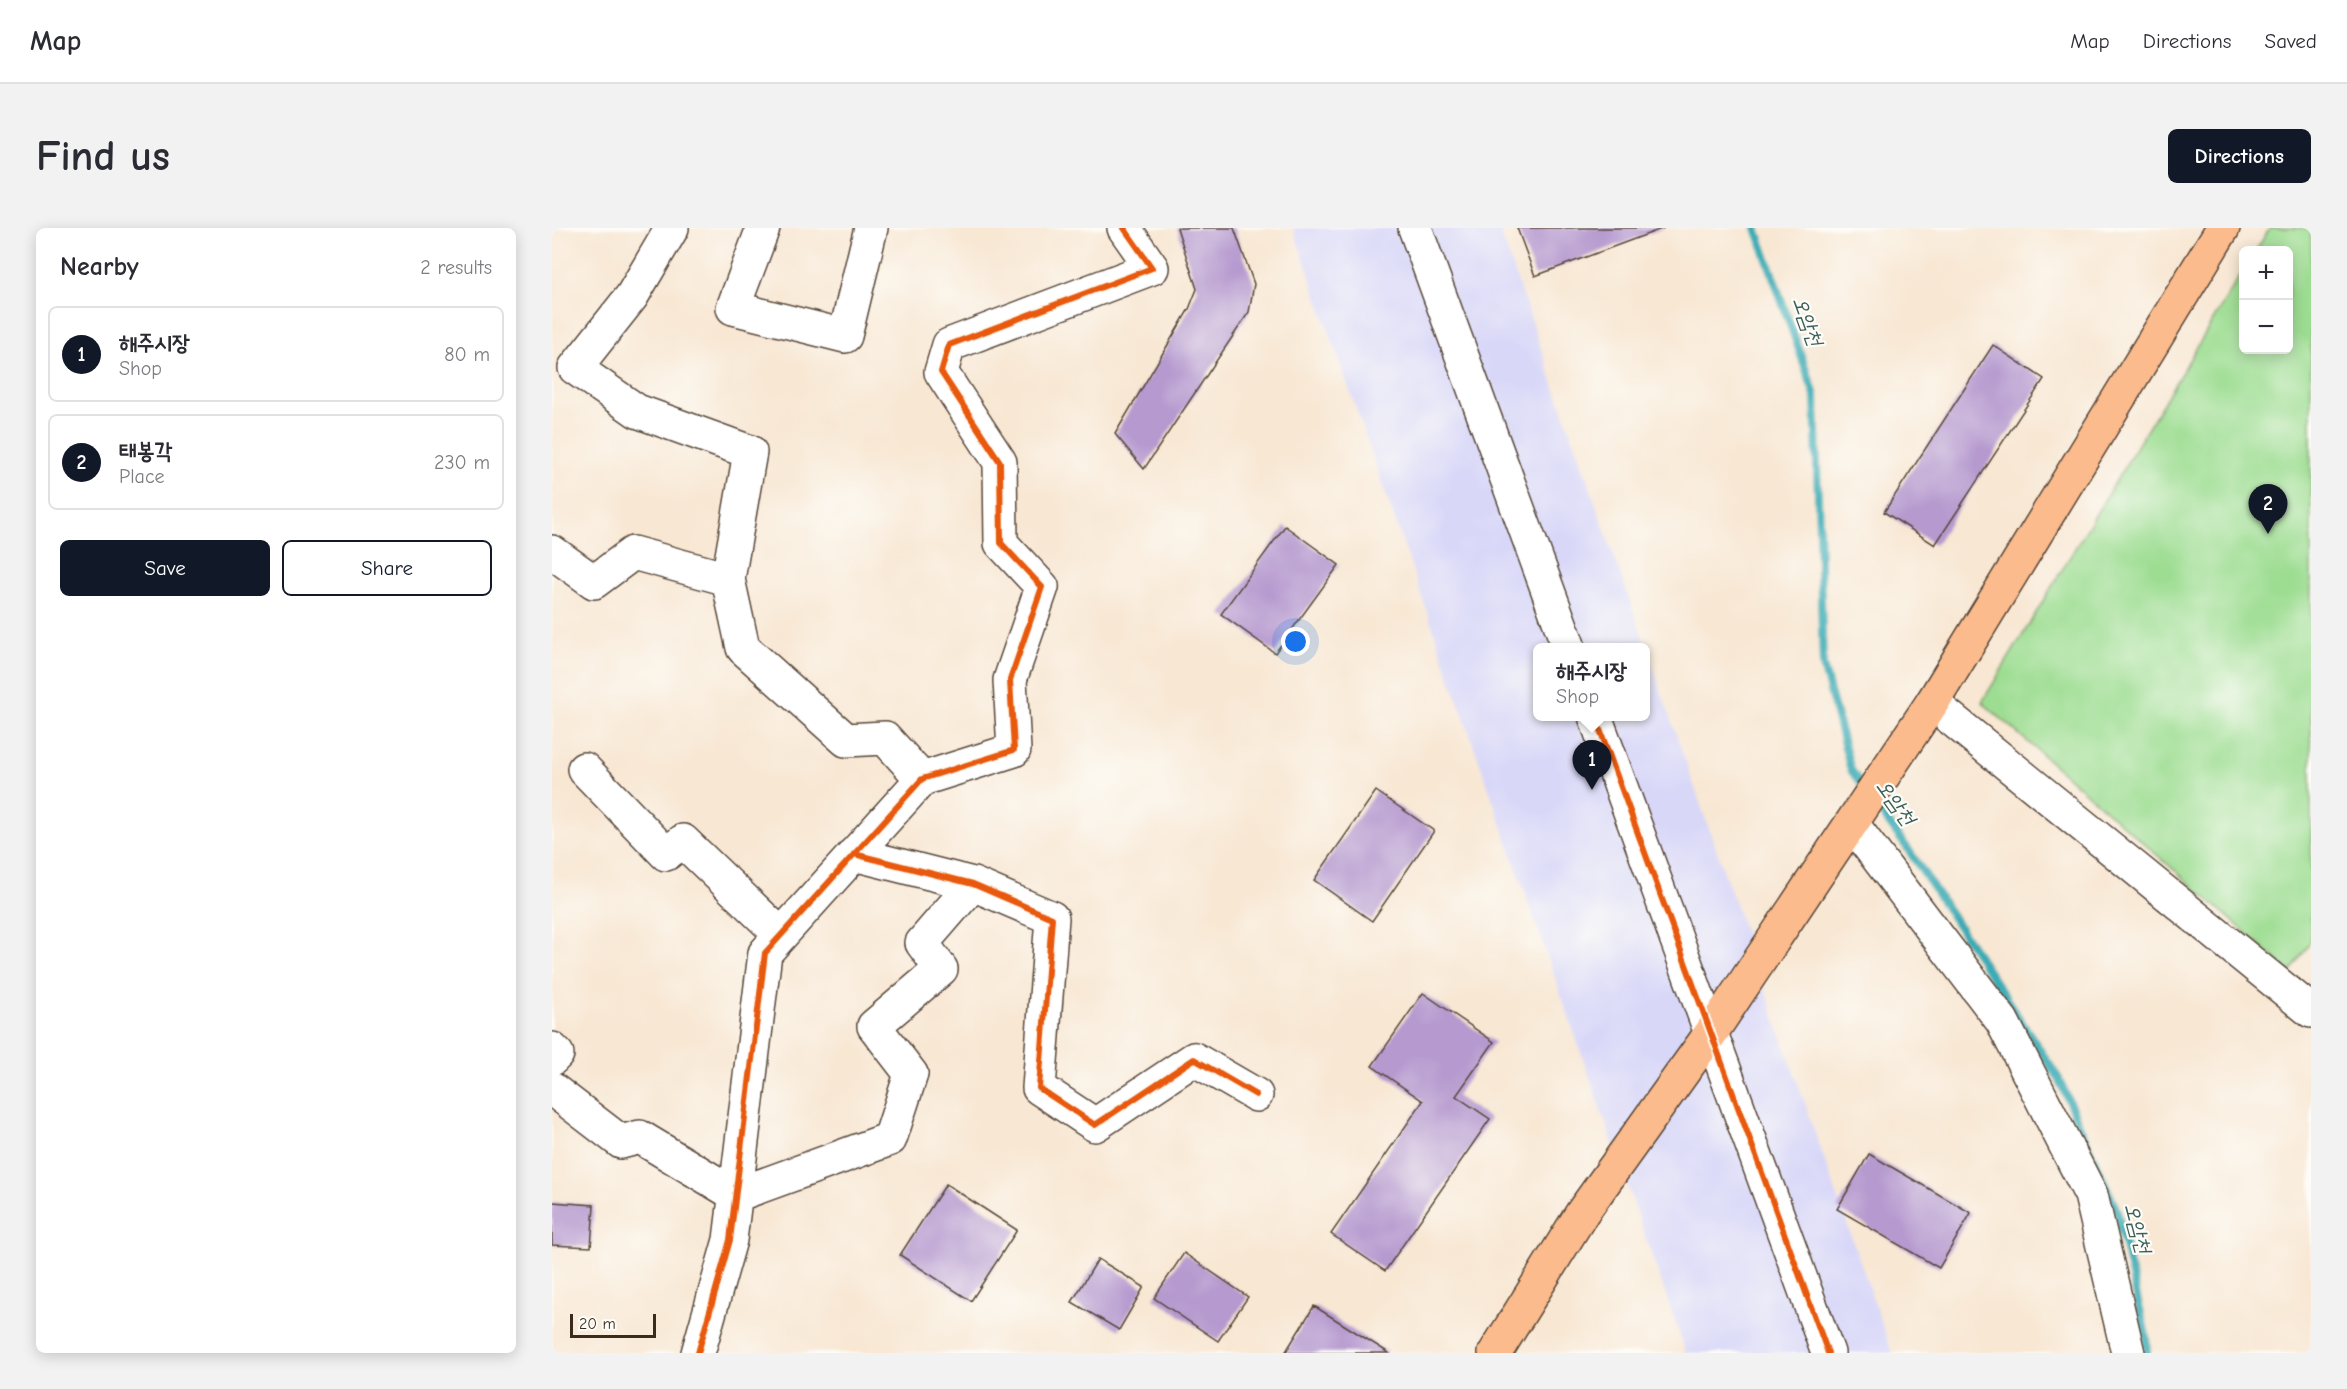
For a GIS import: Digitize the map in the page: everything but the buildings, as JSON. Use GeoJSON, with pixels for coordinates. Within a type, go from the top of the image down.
{"type":"FeatureCollection","features":[{"type":"Feature","properties":{"kind":"main road"},"geometry":{"type":"LineString","coordinates":[[1496,1353],[1582,1213],[1711,1033],[1932,703],[2223,228]]}},
{"type":"Feature","properties":{"kind":"street"},"geometry":{"type":"LineString","coordinates":[[672,228],[632,296],[575,368],[637,411],[750,452],[728,579],[743,648],[846,740],[885,738],[922,779]]}},
{"type":"Feature","properties":{"kind":"street"},"geometry":{"type":"LineString","coordinates":[[763,228],[733,308],[845,336],[871,228]]}},
{"type":"Feature","properties":{"kind":"street"},"geometry":{"type":"LineString","coordinates":[[698,1353],[730,1240],[765,953],[922,779],[1014,750],[1010,680],[1042,587],[1001,543],[1000,462],[940,372],[949,345],[1152,268],[1124,228]]}},
{"type":"Feature","properties":{"kind":"street"},"geometry":{"type":"LineString","coordinates":[[1415,228],[1567,643]]}},
{"type":"Feature","properties":{"kind":"street"},"geometry":{"type":"LineString","coordinates":[[552,552],[594,582],[633,553],[728,579]]}},
{"type":"Feature","properties":{"kind":"street"},"geometry":{"type":"LineString","coordinates":[[1932,703],[2311,1011]]}},
{"type":"Feature","properties":{"kind":"street"},"geometry":{"type":"LineString","coordinates":[[1595,721],[1828,1353]]}},
{"type":"Feature","properties":{"kind":"street"},"geometry":{"type":"LineString","coordinates":[[584,769],[666,854],[683,840],[781,934]]}},
{"type":"Feature","properties":{"kind":"street"},"geometry":{"type":"LineString","coordinates":[[1852,824],[2002,1021],[2091,1195],[2128,1353]]}},
{"type":"Feature","properties":{"kind":"street"},"geometry":{"type":"LineString","coordinates":[[854,854],[973,884],[1052,918],[1039,1089],[1095,1125],[1194,1059],[1256,1095]]}},
{"type":"Feature","properties":{"kind":"street"},"geometry":{"type":"LineString","coordinates":[[736,1195],[890,1139],[911,1074],[874,1026],[941,969],[922,944],[973,884]]}},
{"type":"Feature","properties":{"kind":"street"},"geometry":{"type":"LineString","coordinates":[[552,1049],[557,1054],[552,1059]]}},
{"type":"Feature","properties":{"kind":"street"},"geometry":{"type":"LineString","coordinates":[[552,1089],[621,1142],[639,1137],[736,1195]]}},
{"type":"Feature","properties":{"kind":"shaded area"},"geometry":{"type":"Polygon","coordinates":[[[1293,228],[1499,228],[1645,643],[1533,643],[1533,721],[1650,721],[1650,659],[1892,1353],[1686,1353],[1293,228]]]}},
{"type":"Feature","properties":{"kind":"green space"},"geometry":{"type":"Polygon","coordinates":[[[2270,228],[2311,228],[2311,941],[2291,972],[1982,702],[2239,278],[2239,354],[2293,354],[2293,246],[2259,246],[2270,228]]]}},
{"type":"Feature","properties":{"kind":"waterway","name":"오암천"},"geometry":{"type":"LineString","coordinates":[[1756,228],[1815,395],[1823,665],[1851,770],[1866,791]]}},
{"type":"Feature","properties":{"kind":"waterway","name":"오암천"},"geometry":{"type":"LineString","coordinates":[[1873,801],[1908,849],[2059,1079],[2117,1211],[2146,1336],[2147,1353]]}},
{"type":"Feature","properties":{"kind":"cycle path"},"geometry":{"type":"LineString","coordinates":[[698,1353],[730,1240],[765,953],[922,779],[1014,750],[1010,680],[1042,587],[1001,543],[1000,462],[941,372],[949,345],[1152,268],[1124,228]]}},
{"type":"Feature","properties":{"kind":"cycle path"},"geometry":{"type":"LineString","coordinates":[[1597,721],[1828,1353]]}},
{"type":"Feature","properties":{"kind":"cycle path"},"geometry":{"type":"LineString","coordinates":[[854,854],[973,884],[1052,918],[1039,1088],[1095,1125],[1194,1059],[1256,1095]]}},
{"type":"Feature","properties":{"kind":"place","name":"태봉각"},"geometry":{"type":"Point","coordinates":[2268,534]}},
{"type":"Feature","properties":{"kind":"place","name":"해주시장"},"geometry":{"type":"Point","coordinates":[1592,790]}}]}
